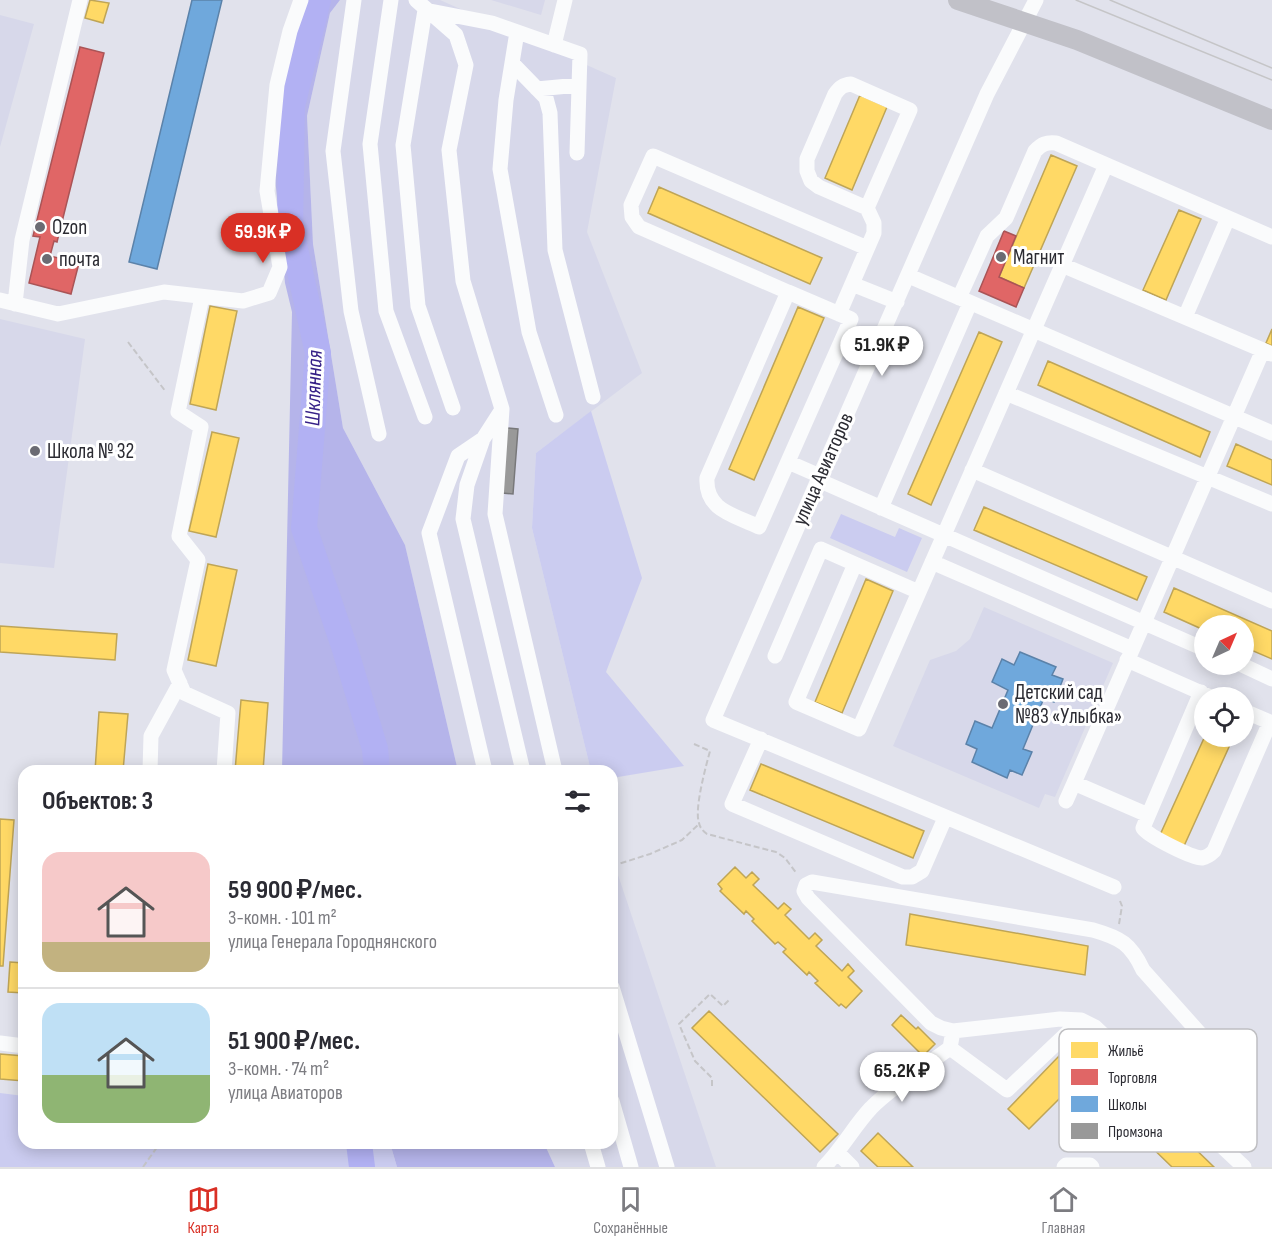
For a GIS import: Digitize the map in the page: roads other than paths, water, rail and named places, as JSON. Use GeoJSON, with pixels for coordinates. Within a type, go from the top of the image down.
{"type":"FeatureCollection","features":[{"type":"Feature","properties":{"kind":"main road"},"geometry":{"type":"LineString","coordinates":[[958,0],[1077,40],[1272,120]]}},
{"type":"Feature","properties":{"kind":"street"},"geometry":{"type":"LineString","coordinates":[[80,0],[7,302],[58,314],[164,292],[243,301],[269,293],[280,267],[267,191],[277,86],[290,31],[301,0]]}},
{"type":"Feature","properties":{"kind":"street"},"geometry":{"type":"LineString","coordinates":[[354,0],[333,151],[351,311],[379,434]]}},
{"type":"Feature","properties":{"kind":"street"},"geometry":{"type":"LineString","coordinates":[[392,0],[370,144],[386,311],[425,417]]}},
{"type":"Feature","properties":{"kind":"street"},"geometry":{"type":"LineString","coordinates":[[554,45],[565,0]]}},
{"type":"Feature","properties":{"kind":"street","name":"улица Авиаторов"},"geometry":{"type":"LineString","coordinates":[[761,739],[713,720],[987,94],[1036,0]]}},
{"type":"Feature","properties":{"kind":"street"},"geometry":{"type":"LineString","coordinates":[[420,5],[492,23],[580,54],[577,153]]}},
{"type":"Feature","properties":{"kind":"street"},"geometry":{"type":"LineString","coordinates":[[420,5],[403,145],[418,306],[453,408]]}},
{"type":"Feature","properties":{"kind":"street"},"geometry":{"type":"LineString","coordinates":[[420,5],[456,35],[466,65],[448,150],[463,281],[502,409],[495,514],[554,765]]}},
{"type":"Feature","properties":{"kind":"street"},"geometry":{"type":"LineString","coordinates":[[517,32],[506,100],[500,169],[529,332],[556,415]]}},
{"type":"Feature","properties":{"kind":"street"},"geometry":{"type":"LineString","coordinates":[[512,63],[546,98],[550,112],[555,250],[593,397]]}},
{"type":"Feature","properties":{"kind":"street"},"geometry":{"type":"LineString","coordinates":[[839,314],[874,233],[874,223],[867,208],[819,187],[811,181],[807,171],[807,159],[835,94],[845,85],[851,84],[910,110],[867,208]]}},
{"type":"Feature","properties":{"kind":"street"},"geometry":{"type":"LineString","coordinates":[[537,89],[579,85]]}},
{"type":"Feature","properties":{"kind":"street"},"geometry":{"type":"LineString","coordinates":[[880,508],[965,301],[987,236],[1006,218],[1035,151],[1041,145],[1048,142],[1056,143],[1272,237]]}},
{"type":"Feature","properties":{"kind":"street"},"geometry":{"type":"LineString","coordinates":[[788,292],[707,478],[706,490],[710,500],[718,507],[759,527],[851,319],[639,227],[632,217],[631,205],[653,156],[867,248]]}},
{"type":"Feature","properties":{"kind":"street"},"geometry":{"type":"LineString","coordinates":[[855,564],[796,702],[859,729],[1106,165]]}},
{"type":"Feature","properties":{"kind":"street"},"geometry":{"type":"LineString","coordinates":[[1185,317],[1228,218]]}},
{"type":"Feature","properties":{"kind":"street"},"geometry":{"type":"LineString","coordinates":[[1062,265],[1267,352],[1233,416],[1066,801]]}},
{"type":"Feature","properties":{"kind":"street"},"geometry":{"type":"LineString","coordinates":[[909,276],[1272,433]]}},
{"type":"Feature","properties":{"kind":"street"},"geometry":{"type":"LineString","coordinates":[[852,284],[897,303]]}},
{"type":"Feature","properties":{"kind":"street"},"geometry":{"type":"LineString","coordinates":[[202,297],[178,412],[201,427],[179,536],[198,560],[174,670],[184,693],[228,713],[224,765]]}},
{"type":"Feature","properties":{"kind":"street"},"geometry":{"type":"LineString","coordinates":[[1006,393],[1272,504]]}},
{"type":"Feature","properties":{"kind":"street"},"geometry":{"type":"LineString","coordinates":[[502,409],[483,439],[467,485],[463,519],[522,765]]}},
{"type":"Feature","properties":{"kind":"street"},"geometry":{"type":"LineString","coordinates":[[483,439],[458,456],[429,533],[484,765]]}},
{"type":"Feature","properties":{"kind":"street"},"geometry":{"type":"LineString","coordinates":[[788,462],[880,508],[1194,645]]}},
{"type":"Feature","properties":{"kind":"street"},"geometry":{"type":"LineString","coordinates":[[972,470],[1272,601]]}},
{"type":"Feature","properties":{"kind":"street"},"geometry":{"type":"LineString","coordinates":[[775,656],[821,549],[919,592]]}},
{"type":"Feature","properties":{"kind":"street"},"geometry":{"type":"LineString","coordinates":[[933,562],[1130,655],[1194,688]]}},
{"type":"Feature","properties":{"kind":"street"},"geometry":{"type":"LineString","coordinates":[[1254,671],[1272,679]]}},
{"type":"Feature","properties":{"kind":"street"},"geometry":{"type":"LineString","coordinates":[[150,765],[151,735],[180,683]]}},
{"type":"Feature","properties":{"kind":"street"},"geometry":{"type":"LineString","coordinates":[[1194,721],[1143,828],[1152,837],[1198,857],[1210,855],[1214,850],[1271,723],[1254,715]]}},
{"type":"Feature","properties":{"kind":"street"},"geometry":{"type":"LineString","coordinates":[[945,818],[922,871],[912,877],[903,877],[732,804],[761,739],[1114,887]]}},
{"type":"Feature","properties":{"kind":"street"},"geometry":{"type":"LineString","coordinates":[[1074,783],[1148,815]]}},
{"type":"Feature","properties":{"kind":"street"},"geometry":{"type":"LineString","coordinates":[[1097,1029],[1081,1020],[953,1031],[940,1028],[931,1023],[808,898],[804,891],[806,885],[812,882],[1093,930],[1117,938],[1135,953],[1143,970],[1196,1029]]}},
{"type":"Feature","properties":{"kind":"street"},"geometry":{"type":"LineString","coordinates":[[618,1007],[667,1167]]}},
{"type":"Feature","properties":{"kind":"street"},"geometry":{"type":"LineString","coordinates":[[1071,1029],[1081,1020]]}},
{"type":"Feature","properties":{"kind":"street"},"geometry":{"type":"LineString","coordinates":[[824,1167],[838,1153],[868,1111],[882,1097],[950,1048],[953,1031]]}},
{"type":"Feature","properties":{"kind":"street"},"geometry":{"type":"LineString","coordinates":[[950,1048],[1006,1090],[1059,1041]]}},
{"type":"Feature","properties":{"kind":"street"},"geometry":{"type":"LineString","coordinates":[[0,1043],[18,1045]]}},
{"type":"Feature","properties":{"kind":"street"},"geometry":{"type":"LineString","coordinates":[[618,1122],[631,1167]]}},
{"type":"Feature","properties":{"kind":"street"},"geometry":{"type":"LineString","coordinates":[[593,1149],[598,1167]]}},
{"type":"Feature","properties":{"kind":"street"},"geometry":{"type":"LineString","coordinates":[[1228,1152],[1244,1167]]}},
{"type":"Feature","properties":{"kind":"street"},"geometry":{"type":"LineString","coordinates":[[838,1153],[852,1167]]}},
{"type":"Feature","properties":{"kind":"street"},"geometry":{"type":"LineString","coordinates":[[1064,1167],[1066,1165],[1090,1165],[1092,1167]]}},
{"type":"Feature","properties":{"kind":"waterway","name":"Шклянная"},"geometry":{"type":"LineString","coordinates":[[318,0],[292,106],[290,227],[318,353],[304,528],[344,646],[375,749],[376,765]]}},
{"type":"Feature","properties":{"kind":"waterway","name":"Шклянная"},"geometry":{"type":"LineString","coordinates":[[360,1149],[362,1167]]}},
{"type":"Feature","properties":{"kind":"tram line"},"geometry":{"type":"LineString","coordinates":[[1076,0],[1272,80]]}},
{"type":"Feature","properties":{"kind":"tram line"},"geometry":{"type":"LineString","coordinates":[[1110,0],[1272,68]]}},
{"type":"Feature","properties":{"kind":"place","name":"Ozon"},"geometry":{"type":"Point","coordinates":[40,227]}},
{"type":"Feature","properties":{"kind":"place","name":"Магнит"},"geometry":{"type":"Point","coordinates":[1001,257]}},
{"type":"Feature","properties":{"kind":"place","name":"почта"},"geometry":{"type":"Point","coordinates":[47,259]}},
{"type":"Feature","properties":{"kind":"place","name":"Школа № 32"},"geometry":{"type":"Point","coordinates":[35,451]}},
{"type":"Feature","properties":{"kind":"place","name":"Детский сад №83 «Улыбка»"},"geometry":{"type":"Point","coordinates":[1003,704]}}]}
